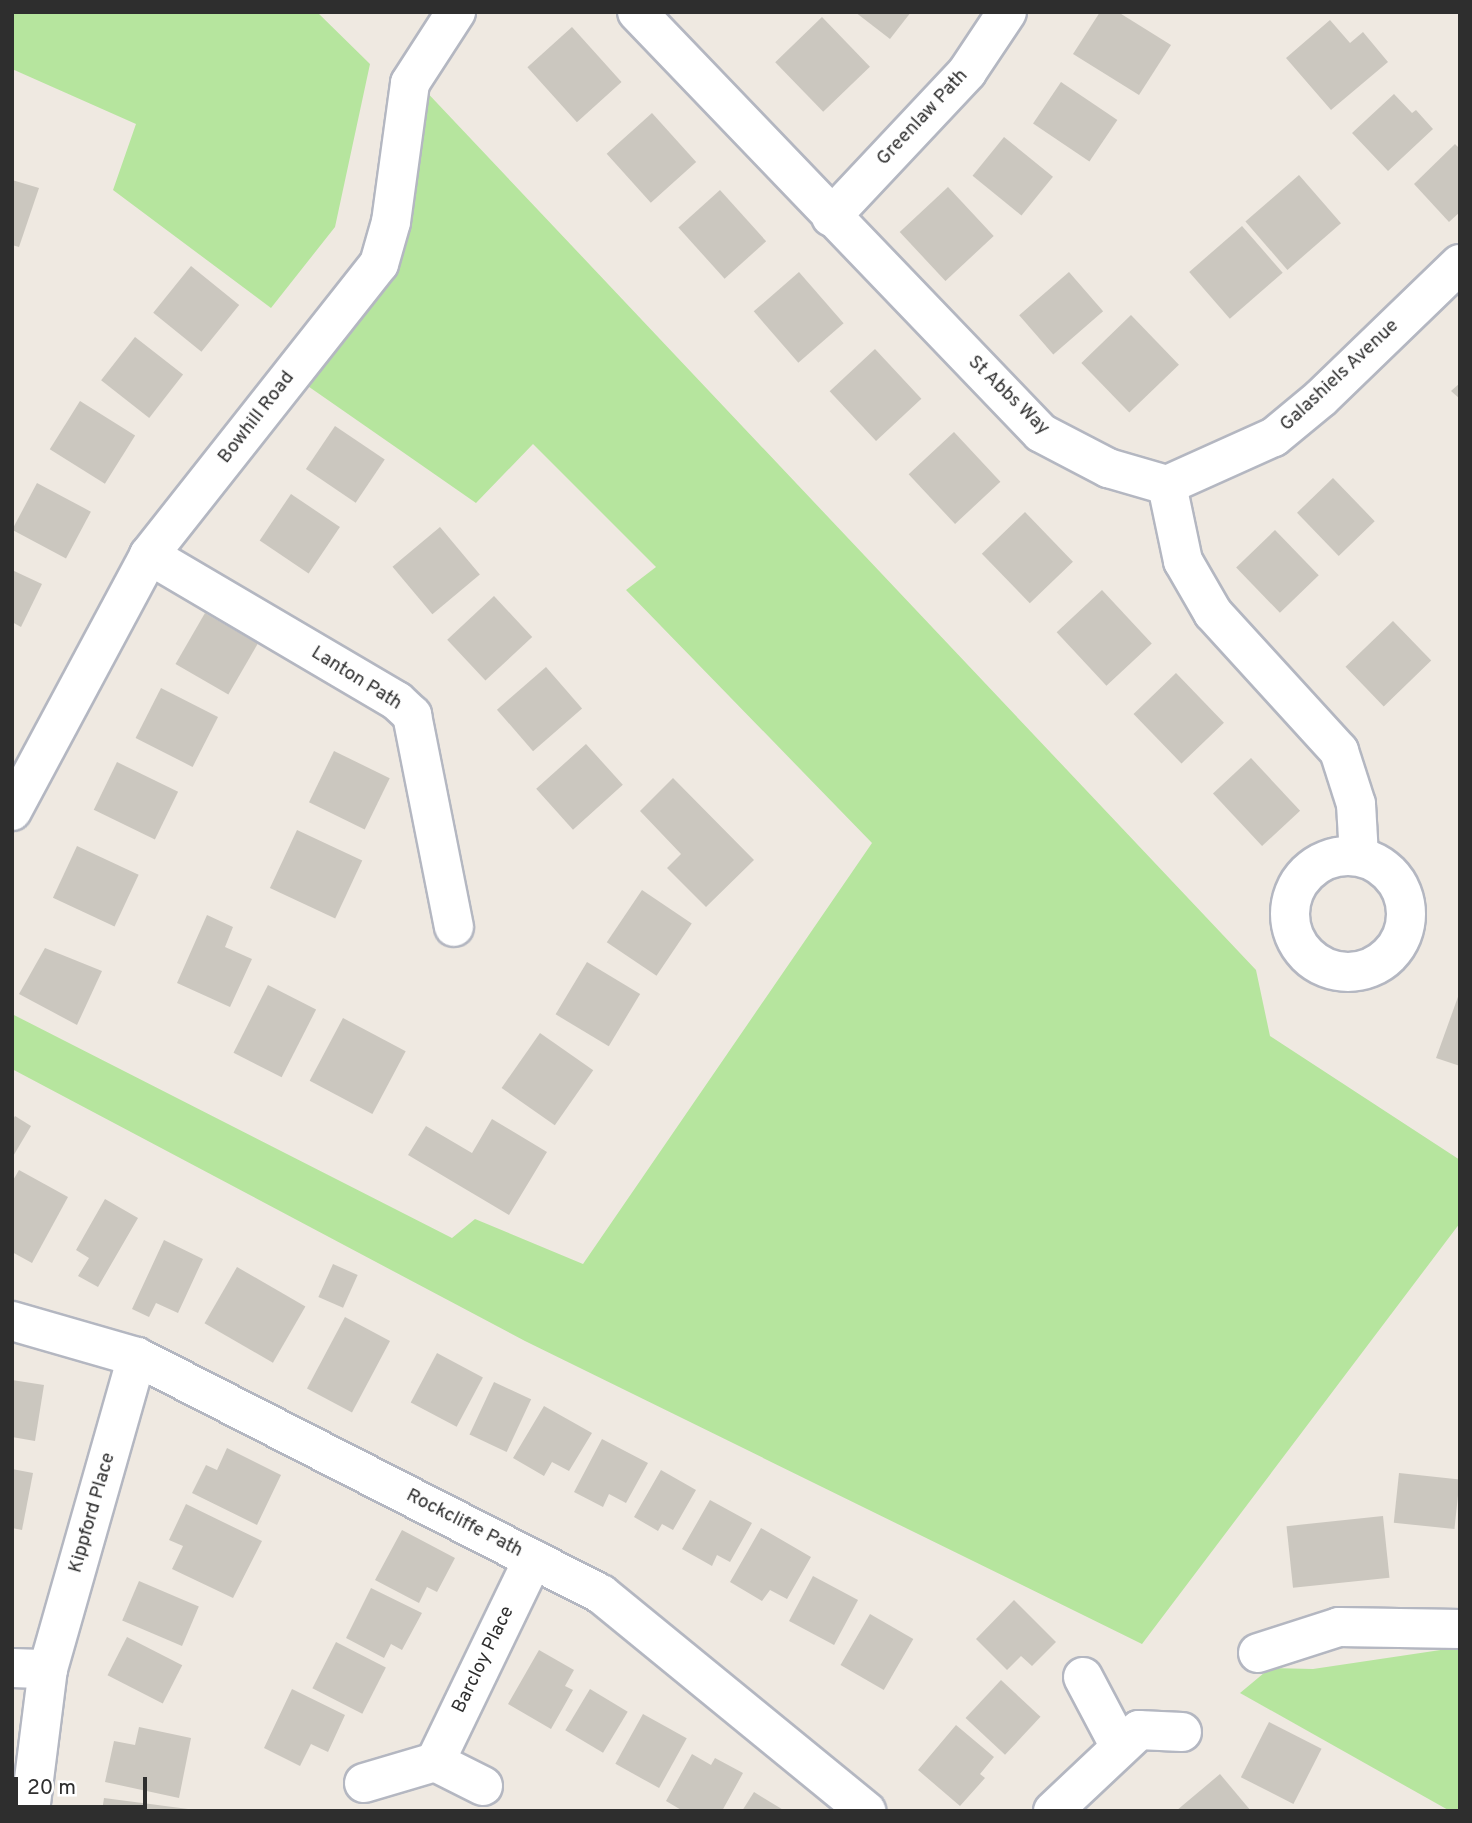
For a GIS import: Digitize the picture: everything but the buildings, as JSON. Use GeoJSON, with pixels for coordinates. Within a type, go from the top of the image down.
{"type":"FeatureCollection","features":[{"type":"Feature","properties":{"kind":"street","name":"Bowhill Road"},"geometry":{"type":"LineString","coordinates":[[17,794],[149,555],[379,264],[391,222],[410,83],[456,12]]}},
{"type":"Feature","properties":{"kind":"street","name":"St Abbs Way"},"geometry":{"type":"LineString","coordinates":[[637,12],[1041,433],[1108,468],[1167,485]]}},
{"type":"Feature","properties":{"kind":"street","name":"Greenlaw Path"},"geometry":{"type":"LineString","coordinates":[[831,217],[967,72],[1007,12]]}},
{"type":"Feature","properties":{"kind":"street","name":"Galashiels Avenue"},"geometry":{"type":"LineString","coordinates":[[1167,485],[1274,437],[1321,398],[1460,264]]}},
{"type":"Feature","properties":{"kind":"street"},"geometry":{"type":"LineString","coordinates":[[1167,485],[1184,561],[1213,613],[1339,751],[1356,804],[1359,856]]}},
{"type":"Feature","properties":{"kind":"street","name":"Lanton Path"},"geometry":{"type":"LineString","coordinates":[[149,555],[397,701],[412,715],[454,927]]}},
{"type":"Feature","properties":{"kind":"street","name":"Rockcliffe Path"},"geometry":{"type":"LineString","coordinates":[[12,1321],[137,1357],[601,1594],[866,1811]]}},
{"type":"Feature","properties":{"kind":"street","name":"Kippford Place"},"geometry":{"type":"LineString","coordinates":[[30,1811],[30,1669],[137,1357]]}},
{"type":"Feature","properties":{"kind":"street","name":"Barcloy Place"},"geometry":{"type":"LineString","coordinates":[[435,1762],[533,1559]]}},
{"type":"Feature","properties":{"kind":"street"},"geometry":{"type":"LineString","coordinates":[[1258,1653],[1339,1627],[1460,1629]]}},
{"type":"Feature","properties":{"kind":"street"},"geometry":{"type":"LineString","coordinates":[[1083,1677],[1120,1747]]}},
{"type":"Feature","properties":{"kind":"street"},"geometry":{"type":"LineString","coordinates":[[1053,1811],[1139,1730],[1182,1732]]}},
{"type":"Feature","properties":{"kind":"street"},"geometry":{"type":"LineString","coordinates":[[364,1783],[435,1762],[483,1786]]}},
{"type":"Feature","properties":{"kind":"green space"},"geometry":{"type":"Polygon","coordinates":[[[12,12],[317,12],[370,64],[335,227],[271,308],[113,190],[136,124],[12,69],[12,12]]]}},
{"type":"Feature","properties":{"kind":"green space"},"geometry":{"type":"Polygon","coordinates":[[[420,85],[1256,970],[1270,1036],[1460,1160],[1460,1223],[1142,1644],[525,1341],[12,1069],[12,1014],[452,1238],[475,1219],[583,1264],[872,843],[626,590],[656,567],[533,444],[476,503],[302,382],[390,268],[420,85]]]}},
{"type":"Feature","properties":{"kind":"green space"},"geometry":{"type":"Polygon","coordinates":[[[1460,1649],[1460,1811],[1450,1811],[1240,1693],[1270,1668],[1313,1669],[1460,1649]]]}}]}
